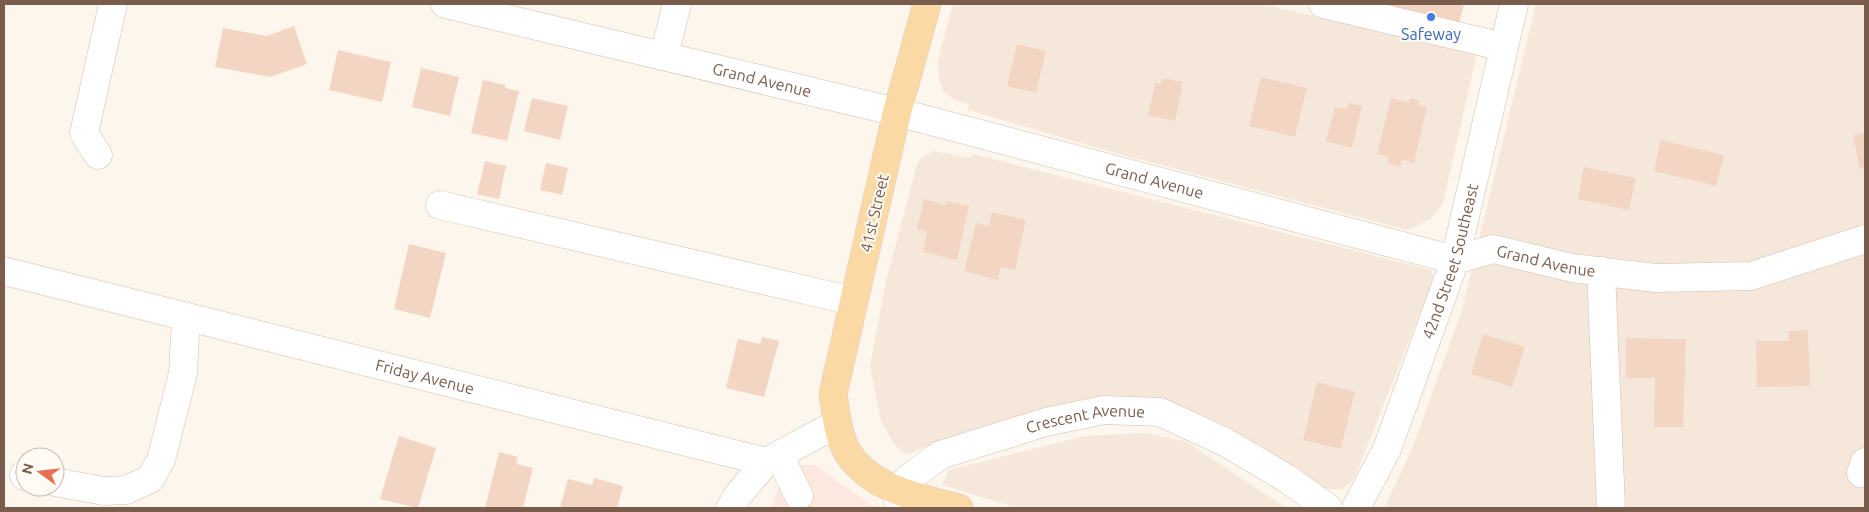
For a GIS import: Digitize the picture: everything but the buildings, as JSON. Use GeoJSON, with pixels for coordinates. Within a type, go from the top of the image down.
{"type":"FeatureCollection","features":[{"type":"Feature","properties":{"kind":"main road","name":"41st Street"},"geometry":{"type":"LineString","coordinates":[[927,4],[897,112],[833,394],[838,423],[848,453],[867,472],[897,499],[959,508]]}},
{"type":"Feature","properties":{"kind":"street"},"geometry":{"type":"LineString","coordinates":[[98,155],[84,133],[112,4]]}},
{"type":"Feature","properties":{"kind":"street","name":"Grand Avenue"},"geometry":{"type":"LineString","coordinates":[[446,4],[897,112],[1455,260],[1493,249],[1572,268],[1655,278],[1751,276],[1865,239]]}},
{"type":"Feature","properties":{"kind":"street"},"geometry":{"type":"LineString","coordinates":[[664,56],[677,4]]}},
{"type":"Feature","properties":{"kind":"street"},"geometry":{"type":"LineString","coordinates":[[1323,4],[1504,47]]}},
{"type":"Feature","properties":{"kind":"street","name":"42nd Street Southeast"},"geometry":{"type":"LineString","coordinates":[[1356,508],[1387,449],[1455,260],[1514,4]]}},
{"type":"Feature","properties":{"kind":"street"},"geometry":{"type":"LineString","coordinates":[[440,206],[853,301]]}},
{"type":"Feature","properties":{"kind":"street","name":"Friday Avenue"},"geometry":{"type":"LineString","coordinates":[[4,271],[773,459]]}},
{"type":"Feature","properties":{"kind":"street"},"geometry":{"type":"LineString","coordinates":[[1601,271],[1611,508]]}},
{"type":"Feature","properties":{"kind":"street"},"geometry":{"type":"LineString","coordinates":[[65,484],[104,491],[126,490],[150,479],[161,460],[183,372],[186,317]]}},
{"type":"Feature","properties":{"kind":"street","name":"Crescent Avenue"},"geometry":{"type":"LineString","coordinates":[[897,499],[940,454],[1046,422],[1104,410],[1160,412],[1225,442],[1286,478],[1328,508]]}},
{"type":"Feature","properties":{"kind":"street"},"geometry":{"type":"LineString","coordinates":[[730,508],[738,495],[773,459],[838,423]]}},
{"type":"Feature","properties":{"kind":"street"},"geometry":{"type":"LineString","coordinates":[[773,459],[799,496]]}},
{"type":"Feature","properties":{"kind":"shaded area"},"geometry":{"type":"Polygon","coordinates":[[[953,4],[1261,4],[1477,53],[1443,203],[1431,219],[1408,230],[1108,151],[968,110],[969,103],[954,100],[943,91],[939,79],[938,60],[953,4]]]}},
{"type":"Feature","properties":{"kind":"shaded area"},"geometry":{"type":"Polygon","coordinates":[[[1536,4],[1865,4],[1865,508],[1384,508],[1412,449],[1462,310],[1536,4]]]}},
{"type":"Feature","properties":{"kind":"shaded area"},"geometry":{"type":"Polygon","coordinates":[[[934,151],[969,158],[973,154],[1431,270],[1434,278],[1354,479],[1341,490],[1320,488],[1225,425],[1167,400],[1088,398],[1026,414],[935,443],[906,455],[895,445],[881,421],[870,366],[886,281],[917,165],[922,157],[934,151]]]}},
{"type":"Feature","properties":{"kind":"shaded area"},"geometry":{"type":"Polygon","coordinates":[[[1148,433],[1187,442],[1286,508],[1017,508],[942,485],[949,470],[1085,436],[1148,433]]]}},
{"type":"Feature","properties":{"kind":"shaded area"},"geometry":{"type":"Polygon","coordinates":[[[801,465],[815,465],[870,504],[885,508],[772,508],[781,476],[801,465]]]}},
{"type":"Feature","properties":{"kind":"place","name":"Safeway"},"geometry":{"type":"Point","coordinates":[1431,17]}}]}
